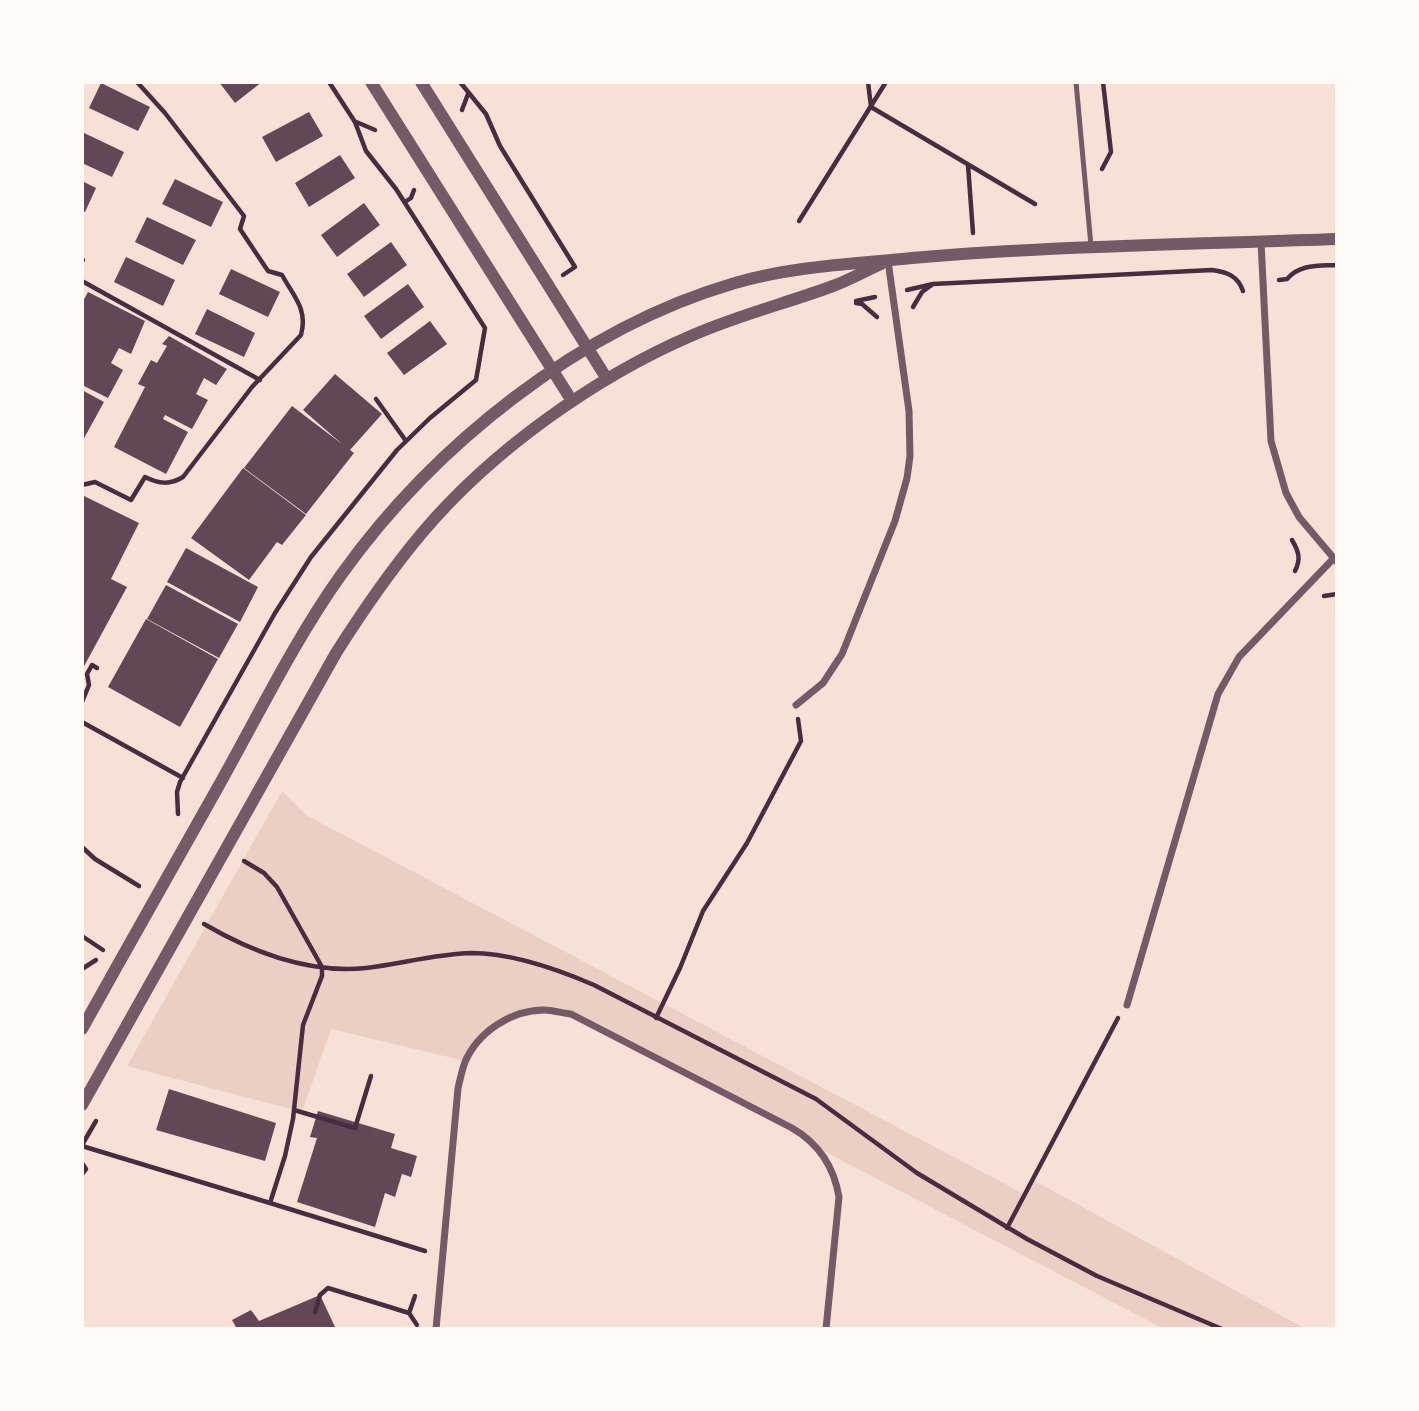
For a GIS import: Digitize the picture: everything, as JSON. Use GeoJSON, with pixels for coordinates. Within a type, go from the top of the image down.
{"type":"FeatureCollection","features":[{"type":"Feature","properties":{"kind":"street"},"geometry":{"type":"LineString","coordinates":[[371,82],[572,401]]}},
{"type":"Feature","properties":{"kind":"street"},"geometry":{"type":"LineString","coordinates":[[421,82],[607,379]]}},
{"type":"Feature","properties":{"kind":"street"},"geometry":{"type":"LineString","coordinates":[[82,1029],[287,663],[339,578],[369,538],[445,456],[472,431],[552,370],[587,348],[662,309],[735,283],[811,266],[974,253],[1337,239]]}},
{"type":"Feature","properties":{"kind":"street"},"geometry":{"type":"LineString","coordinates":[[1127,1004],[1218,694],[1239,657],[1335,561],[1292,505],[1271,441],[1261,242]]}},
{"type":"Feature","properties":{"kind":"street"},"geometry":{"type":"LineString","coordinates":[[82,1105],[336,653],[362,612],[422,533],[492,463],[572,401],[607,379],[701,331],[835,286],[888,261]]}},
{"type":"Feature","properties":{"kind":"street"},"geometry":{"type":"LineString","coordinates":[[796,705],[823,683],[842,654],[895,521],[907,478],[910,456],[909,411],[888,261]]}},
{"type":"Feature","properties":{"kind":"street"},"geometry":{"type":"LineString","coordinates":[[436,1329],[458,1088],[465,1061],[486,1033],[516,1015],[543,1010],[571,1014],[792,1128],[805,1135],[825,1157],[839,1197],[827,1329]]}},
{"type":"Feature","properties":{"kind":"lane"},"geometry":{"type":"LineString","coordinates":[[1076,82],[1091,249]]}},
{"type":"Feature","properties":{"kind":"path"},"geometry":{"type":"LineString","coordinates":[[82,485],[95,482],[131,500],[145,477],[164,483],[175,482],[183,477],[219,428],[301,335],[304,323],[303,312],[282,275],[268,271],[240,229],[244,216],[165,113],[137,82]]}},
{"type":"Feature","properties":{"kind":"path"},"geometry":{"type":"LineString","coordinates":[[177,818],[177,792],[183,778],[275,612],[311,557],[348,508],[406,441],[476,380],[485,328],[396,189],[366,150],[355,122],[329,82]]}},
{"type":"Feature","properties":{"kind":"path"},"geometry":{"type":"LineString","coordinates":[[460,82],[486,114],[500,146],[575,267]]}},
{"type":"Feature","properties":{"kind":"path"},"geometry":{"type":"LineString","coordinates":[[868,82],[871,107]]}},
{"type":"Feature","properties":{"kind":"path"},"geometry":{"type":"LineString","coordinates":[[799,221],[886,82]]}},
{"type":"Feature","properties":{"kind":"path"},"geometry":{"type":"LineString","coordinates":[[1103,82],[1111,152],[1102,166],[1103,178]]}},
{"type":"Feature","properties":{"kind":"path"},"geometry":{"type":"LineString","coordinates":[[871,107],[1035,204]]}},
{"type":"Feature","properties":{"kind":"path"},"geometry":{"type":"LineString","coordinates":[[968,164],[974,253]]}},
{"type":"Feature","properties":{"kind":"path"},"geometry":{"type":"LineString","coordinates":[[1287,279],[1298,269],[1337,265]]}},
{"type":"Feature","properties":{"kind":"path"},"geometry":{"type":"LineString","coordinates":[[913,314],[916,298],[933,284],[976,281],[1212,270],[1225,272],[1236,278],[1243,288],[1244,296]]}},
{"type":"Feature","properties":{"kind":"path"},"geometry":{"type":"LineString","coordinates":[[82,281],[260,380]]}},
{"type":"Feature","properties":{"kind":"path"},"geometry":{"type":"LineString","coordinates":[[851,302],[862,304],[877,317],[880,328]]}},
{"type":"Feature","properties":{"kind":"path"},"geometry":{"type":"LineString","coordinates":[[376,399],[406,441]]}},
{"type":"Feature","properties":{"kind":"path"},"geometry":{"type":"LineString","coordinates":[[1287,531],[1298,552],[1298,563],[1291,579]]}},
{"type":"Feature","properties":{"kind":"path"},"geometry":{"type":"LineString","coordinates":[[1321,597],[1337,594]]}},
{"type":"Feature","properties":{"kind":"path"},"geometry":{"type":"LineString","coordinates":[[82,702],[89,685],[87,674],[92,665],[97,668]]}},
{"type":"Feature","properties":{"kind":"path"},"geometry":{"type":"LineString","coordinates":[[656,1018],[703,911],[747,843],[801,741],[796,705]]}},
{"type":"Feature","properties":{"kind":"path"},"geometry":{"type":"LineString","coordinates":[[82,722],[183,778]]}},
{"type":"Feature","properties":{"kind":"path"},"geometry":{"type":"LineString","coordinates":[[244,861],[264,873],[277,887],[322,967],[322,976],[303,1025],[294,1110],[285,1156],[270,1203]]}},
{"type":"Feature","properties":{"kind":"path"},"geometry":{"type":"LineString","coordinates":[[82,936],[103,953],[82,969]]}},
{"type":"Feature","properties":{"kind":"path"},"geometry":{"type":"LineString","coordinates":[[1007,1228],[1127,1004]]}},
{"type":"Feature","properties":{"kind":"path"},"geometry":{"type":"LineString","coordinates":[[294,1110],[355,1128],[371,1076]]}},
{"type":"Feature","properties":{"kind":"path"},"geometry":{"type":"LineString","coordinates":[[82,1146],[443,1256]]}},
{"type":"Feature","properties":{"kind":"path"},"geometry":{"type":"LineString","coordinates":[[82,1163],[86,1169],[82,1174]]}},
{"type":"Feature","properties":{"kind":"path"},"geometry":{"type":"LineString","coordinates":[[315,1312],[320,1295],[328,1288],[409,1313],[419,1329]]}},
{"type":"Feature","properties":{"kind":"path"},"geometry":{"type":"LineString","coordinates":[[409,1313],[415,1296]]}},
{"type":"Feature","properties":{"kind":"shaded area"},"geometry":{"type":"Polygon","coordinates":[[[282,791],[306,815],[1024,1194],[1033,1180],[1306,1329],[1164,1329],[816,1147],[792,1127],[583,1020],[543,1010],[516,1015],[491,1028],[465,1061],[331,1029],[302,1112],[127,1066],[282,791]]]}},
{"type":"Feature","properties":{"kind":"building"},"geometry":{"type":"Polygon","coordinates":[[[219,82],[262,82],[235,103],[219,82]]]}},
{"type":"Feature","properties":{"kind":"building"},"geometry":{"type":"Polygon","coordinates":[[[101,83],[150,107],[138,131],[89,108],[101,83]]]}},
{"type":"Feature","properties":{"kind":"building"},"geometry":{"type":"Polygon","coordinates":[[[309,112],[323,136],[276,162],[262,137],[309,112]]]}},
{"type":"Feature","properties":{"kind":"building"},"geometry":{"type":"Polygon","coordinates":[[[82,132],[124,152],[112,177],[82,163],[82,132]]]}},
{"type":"Feature","properties":{"kind":"building"},"geometry":{"type":"Polygon","coordinates":[[[340,155],[355,178],[309,207],[295,183],[340,155]]]}},
{"type":"Feature","properties":{"kind":"building"},"geometry":{"type":"Polygon","coordinates":[[[175,179],[223,202],[211,227],[162,204],[175,179]]]}},
{"type":"Feature","properties":{"kind":"building"},"geometry":{"type":"Polygon","coordinates":[[[82,181],[96,188],[85,212],[82,211],[82,181]]]}},
{"type":"Feature","properties":{"kind":"building"},"geometry":{"type":"Polygon","coordinates":[[[364,203],[380,225],[337,257],[321,235],[364,203]]]}},
{"type":"Feature","properties":{"kind":"building"},"geometry":{"type":"Polygon","coordinates":[[[147,217],[196,240],[183,265],[135,242],[147,217]]]}},
{"type":"Feature","properties":{"kind":"building"},"geometry":{"type":"Polygon","coordinates":[[[391,242],[407,265],[364,297],[347,274],[391,242]]]}},
{"type":"Feature","properties":{"kind":"building"},"geometry":{"type":"Polygon","coordinates":[[[126,257],[175,280],[163,306],[114,282],[126,257]]]}},
{"type":"Feature","properties":{"kind":"building"},"geometry":{"type":"Polygon","coordinates":[[[231,269],[280,292],[268,317],[219,294],[231,269]]]}},
{"type":"Feature","properties":{"kind":"building"},"geometry":{"type":"Polygon","coordinates":[[[408,284],[424,307],[381,339],[364,316],[408,284]]]}},
{"type":"Feature","properties":{"kind":"building"},"geometry":{"type":"Polygon","coordinates":[[[88,292],[145,321],[131,354],[119,348],[111,363],[123,370],[108,398],[82,385],[82,303],[88,292]]]}},
{"type":"Feature","properties":{"kind":"building"},"geometry":{"type":"Polygon","coordinates":[[[207,309],[255,333],[244,357],[195,334],[207,309]]]}},
{"type":"Feature","properties":{"kind":"building"},"geometry":{"type":"Polygon","coordinates":[[[430,321],[447,344],[404,375],[387,353],[430,321]]]}},
{"type":"Feature","properties":{"kind":"building"},"geometry":{"type":"Polygon","coordinates":[[[169,336],[227,369],[216,385],[204,378],[196,394],[208,400],[192,429],[165,415],[163,419],[188,432],[166,474],[114,447],[145,387],[138,384],[151,360],[157,363],[167,346],[162,344],[169,336]]]}},
{"type":"Feature","properties":{"kind":"building"},"geometry":{"type":"Polygon","coordinates":[[[335,374],[382,414],[350,450],[354,453],[306,514],[244,468],[292,406],[342,444],[303,410],[335,374]]]}},
{"type":"Feature","properties":{"kind":"building"},"geometry":{"type":"Polygon","coordinates":[[[82,390],[104,402],[82,442],[82,390]]]}},
{"type":"Feature","properties":{"kind":"building"},"geometry":{"type":"Polygon","coordinates":[[[243,468],[306,515],[282,545],[277,542],[249,580],[191,538],[243,468]]]}},
{"type":"Feature","properties":{"kind":"building"},"geometry":{"type":"Polygon","coordinates":[[[82,495],[139,523],[111,579],[127,587],[82,670],[82,495]]]}},
{"type":"Feature","properties":{"kind":"building"},"geometry":{"type":"Polygon","coordinates":[[[186,548],[258,587],[240,622],[167,582],[186,548]]]}},
{"type":"Feature","properties":{"kind":"building"},"geometry":{"type":"Polygon","coordinates":[[[166,585],[238,624],[219,658],[147,619],[166,585]]]}},
{"type":"Feature","properties":{"kind":"building"},"geometry":{"type":"Polygon","coordinates":[[[146,619],[218,659],[180,727],[108,687],[146,619]]]}},
{"type":"Feature","properties":{"kind":"building"},"geometry":{"type":"Polygon","coordinates":[[[169,1089],[276,1123],[265,1161],[156,1130],[169,1089]]]}},
{"type":"Feature","properties":{"kind":"building"},"geometry":{"type":"Polygon","coordinates":[[[318,1111],[395,1134],[391,1148],[417,1156],[411,1177],[402,1174],[395,1197],[385,1193],[375,1227],[297,1202],[317,1138],[310,1137],[318,1111]]]}},
{"type":"Feature","properties":{"kind":"building"},"geometry":{"type":"Polygon","coordinates":[[[320,1295],[336,1329],[237,1329],[232,1320],[251,1310],[259,1321],[320,1295]]]}}]}
